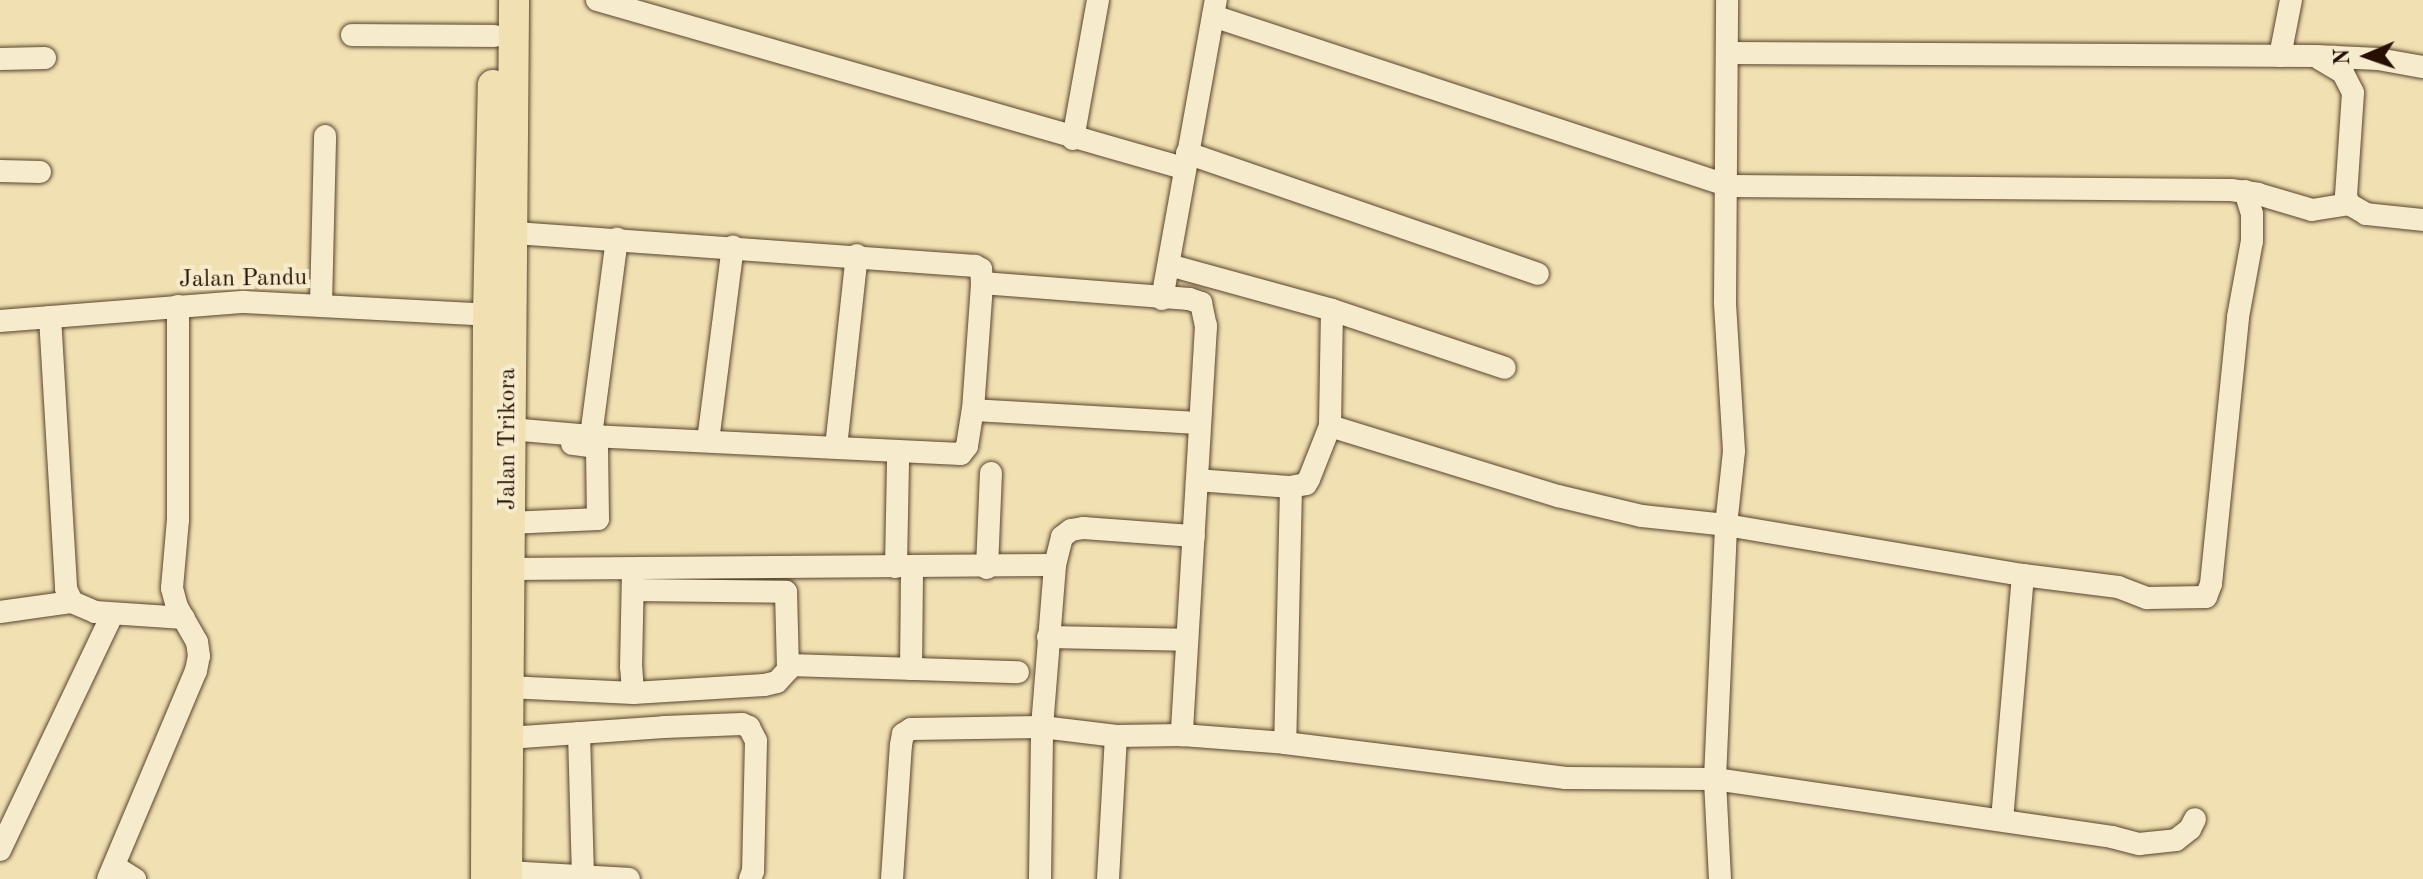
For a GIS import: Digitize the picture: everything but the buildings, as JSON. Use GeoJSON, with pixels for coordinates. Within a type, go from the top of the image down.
{"type":"FeatureCollection","features":[{"type":"Feature","properties":{"kind":"main road","name":"Jalan Trikora"},"geometry":{"type":"LineString","coordinates":[[494,0],[502,168],[512,233],[508,738],[497,875]]}},
{"type":"Feature","properties":{"kind":"main road","name":"Jalan Trikora"},"geometry":{"type":"LineString","coordinates":[[497,875],[488,315],[514,0]]}},
{"type":"Feature","properties":{"kind":"street"},"geometry":{"type":"LineString","coordinates":[[597,0],[1073,139],[1185,160],[1538,274]]}},
{"type":"Feature","properties":{"kind":"street"},"geometry":{"type":"LineString","coordinates":[[1073,139],[1098,0]]}},
{"type":"Feature","properties":{"kind":"street"},"geometry":{"type":"LineString","coordinates":[[1720,879],[1715,779],[1726,525],[1734,451],[1725,302],[1729,186],[1727,0]]}},
{"type":"Feature","properties":{"kind":"street"},"geometry":{"type":"LineString","coordinates":[[2280,56],[2291,0]]}},
{"type":"Feature","properties":{"kind":"street"},"geometry":{"type":"LineString","coordinates":[[1162,299],[1214,8],[1729,186],[2245,191],[2312,210],[2349,204]]}},
{"type":"Feature","properties":{"kind":"street"},"geometry":{"type":"LineString","coordinates":[[352,35],[494,36]]}},
{"type":"Feature","properties":{"kind":"street"},"geometry":{"type":"LineString","coordinates":[[1729,53],[2316,56],[2378,59],[2423,67]]}},
{"type":"Feature","properties":{"kind":"street"},"geometry":{"type":"LineString","coordinates":[[2316,56],[2343,73],[2353,93],[2346,196],[2349,204],[2366,214],[2423,220]]}},
{"type":"Feature","properties":{"kind":"street"},"geometry":{"type":"LineString","coordinates":[[0,59],[45,58]]}},
{"type":"Feature","properties":{"kind":"street"},"geometry":{"type":"LineString","coordinates":[[321,304],[325,136]]}},
{"type":"Feature","properties":{"kind":"street"},"geometry":{"type":"LineString","coordinates":[[0,171],[40,172]]}},
{"type":"Feature","properties":{"kind":"street"},"geometry":{"type":"LineString","coordinates":[[1330,426],[1558,496],[1642,516],[1726,525],[2023,575],[2118,587],[2147,598],[2198,599],[2210,593],[2238,317],[2252,241],[2252,214],[2245,191]]}},
{"type":"Feature","properties":{"kind":"street"},"geometry":{"type":"LineString","coordinates":[[510,436],[591,436],[961,454],[967,446],[973,410],[982,283],[981,269],[975,266],[857,255],[512,233]]}},
{"type":"Feature","properties":{"kind":"street"},"geometry":{"type":"LineString","coordinates":[[591,436],[617,239]]}},
{"type":"Feature","properties":{"kind":"street"},"geometry":{"type":"LineString","coordinates":[[708,441],[733,247]]}},
{"type":"Feature","properties":{"kind":"street"},"geometry":{"type":"LineString","coordinates":[[836,447],[857,255]]}},
{"type":"Feature","properties":{"kind":"street"},"geometry":{"type":"LineString","coordinates":[[1169,265],[1332,310],[1505,368]]}},
{"type":"Feature","properties":{"kind":"street"},"geometry":{"type":"LineString","coordinates":[[982,283],[1189,299],[1201,303],[1204,312],[1200,423],[1182,735]]}},
{"type":"Feature","properties":{"kind":"street","name":"Jalan Pandu"},"geometry":{"type":"LineString","coordinates":[[0,321],[256,302],[488,315]]}},
{"type":"Feature","properties":{"kind":"street"},"geometry":{"type":"LineString","coordinates":[[135,879],[111,873],[196,671],[197,642],[177,607],[171,570],[178,520],[178,306]]}},
{"type":"Feature","properties":{"kind":"street"},"geometry":{"type":"LineString","coordinates":[[1197,480],[1291,487],[1306,484],[1330,426],[1332,310]]}},
{"type":"Feature","properties":{"kind":"street"},"geometry":{"type":"LineString","coordinates":[[50,317],[63,579],[72,602]]}},
{"type":"Feature","properties":{"kind":"street"},"geometry":{"type":"LineString","coordinates":[[973,410],[1200,423]]}},
{"type":"Feature","properties":{"kind":"street"},"geometry":{"type":"LineString","coordinates":[[509,523],[592,521],[598,516],[596,445],[510,436]]}},
{"type":"Feature","properties":{"kind":"street"},"geometry":{"type":"LineString","coordinates":[[898,459],[911,669]]}},
{"type":"Feature","properties":{"kind":"street"},"geometry":{"type":"LineString","coordinates":[[987,568],[991,473]]}},
{"type":"Feature","properties":{"kind":"street"},"geometry":{"type":"LineString","coordinates":[[1285,743],[1291,487]]}},
{"type":"Feature","properties":{"kind":"street"},"geometry":{"type":"LineString","coordinates":[[1040,879],[1042,727],[1055,565],[1062,537],[1071,530],[1194,536]]}},
{"type":"Feature","properties":{"kind":"street"},"geometry":{"type":"LineString","coordinates":[[633,580],[904,567],[1055,565]]}},
{"type":"Feature","properties":{"kind":"street"},"geometry":{"type":"LineString","coordinates":[[508,569],[786,592],[789,665],[777,682],[764,685],[633,693],[508,687]]}},
{"type":"Feature","properties":{"kind":"street"},"geometry":{"type":"LineString","coordinates":[[2002,820],[2023,575]]}},
{"type":"Feature","properties":{"kind":"street"},"geometry":{"type":"LineString","coordinates":[[633,580],[633,693]]}},
{"type":"Feature","properties":{"kind":"street"},"geometry":{"type":"LineString","coordinates":[[0,612],[72,602],[112,615],[184,618]]}},
{"type":"Feature","properties":{"kind":"street"},"geometry":{"type":"LineString","coordinates":[[0,850],[112,615]]}},
{"type":"Feature","properties":{"kind":"street"},"geometry":{"type":"LineString","coordinates":[[1048,637],[1186,640]]}},
{"type":"Feature","properties":{"kind":"street"},"geometry":{"type":"LineString","coordinates":[[789,665],[1018,672]]}},
{"type":"Feature","properties":{"kind":"street"},"geometry":{"type":"LineString","coordinates":[[508,738],[742,724],[749,727],[756,741],[753,871],[750,879]]}},
{"type":"Feature","properties":{"kind":"street"},"geometry":{"type":"LineString","coordinates":[[892,879],[901,745],[906,730],[1042,727],[1116,736],[1182,735],[1285,743],[1566,778],[1715,779],[2002,820],[2139,844],[2176,840],[2190,829],[2195,819]]}},
{"type":"Feature","properties":{"kind":"street"},"geometry":{"type":"LineString","coordinates":[[579,733],[583,877]]}},
{"type":"Feature","properties":{"kind":"street"},"geometry":{"type":"LineString","coordinates":[[1108,879],[1116,736]]}},
{"type":"Feature","properties":{"kind":"street"},"geometry":{"type":"LineString","coordinates":[[497,875],[629,879]]}}]}
